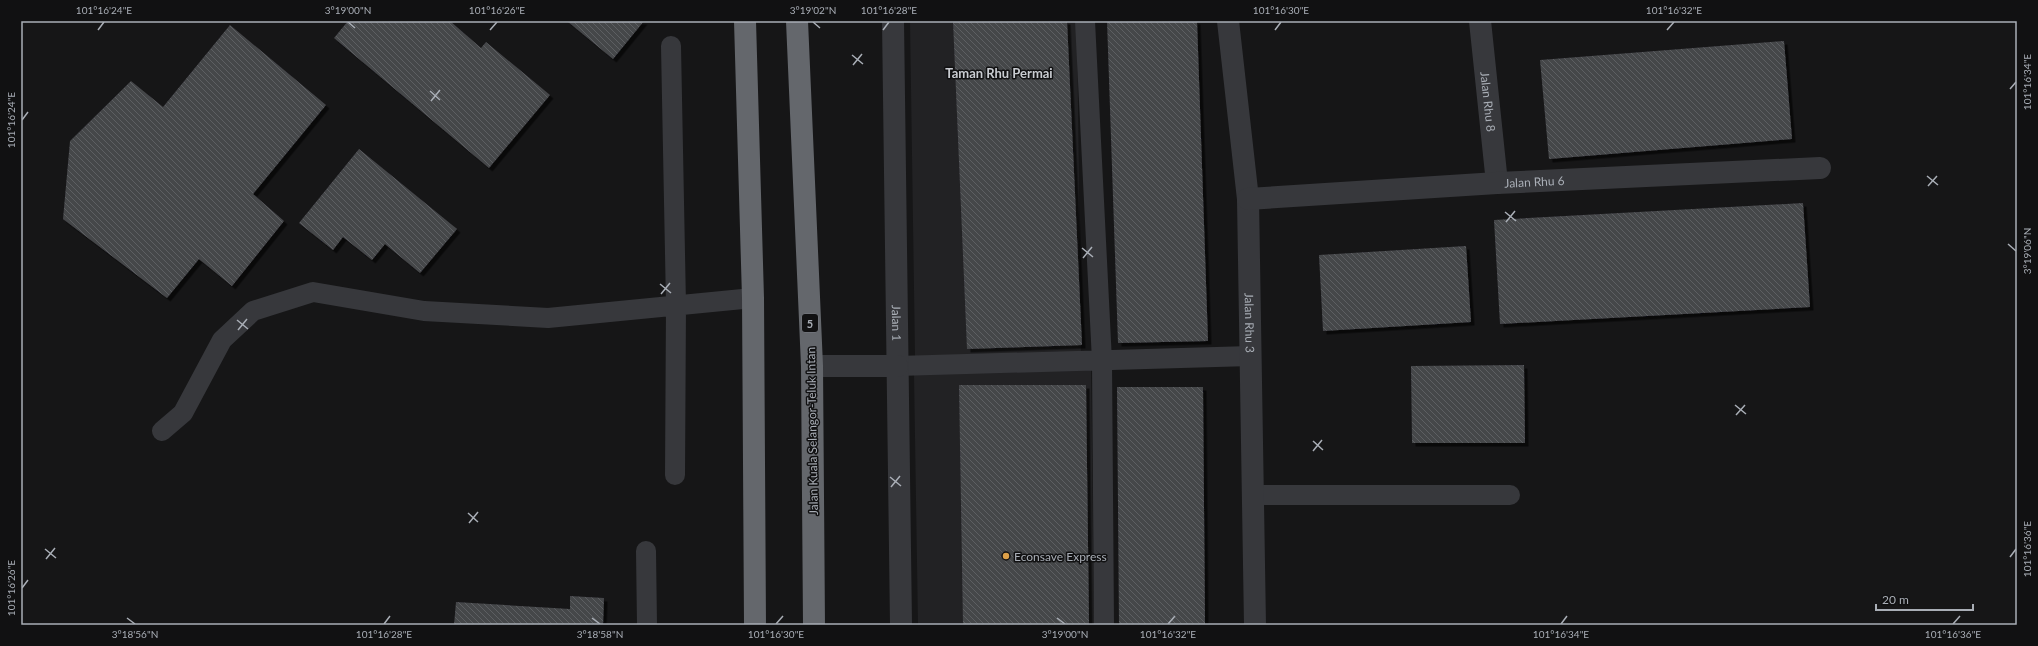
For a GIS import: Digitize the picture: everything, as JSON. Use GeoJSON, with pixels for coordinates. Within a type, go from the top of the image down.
{"type":"FeatureCollection","features":[{"type":"Feature","properties":{"kind":"highway"},"geometry":{"type":"LineString","coordinates":[[744,21],[753,298],[755,625]]}},
{"type":"Feature","properties":{"kind":"highway","name":"Jalan Kuala Selangor-Teluk Intan"},"geometry":{"type":"LineString","coordinates":[[797,21],[812,366],[814,625]]}},
{"type":"Feature","properties":{"kind":"street","name":"Jalan 1"},"geometry":{"type":"LineString","coordinates":[[892,21],[901,625]]}},
{"type":"Feature","properties":{"kind":"street","name":"Jalan Rhu 3"},"geometry":{"type":"LineString","coordinates":[[1228,21],[1248,198],[1254,625]]}},
{"type":"Feature","properties":{"kind":"street","name":"Jalan Rhu 8"},"geometry":{"type":"LineString","coordinates":[[1480,21],[1497,183]]}},
{"type":"Feature","properties":{"kind":"street","name":"Jalan Rhu 6"},"geometry":{"type":"LineString","coordinates":[[1248,198],[1497,183],[1820,168]]}},
{"type":"Feature","properties":{"kind":"street"},"geometry":{"type":"LineString","coordinates":[[812,366],[898,366]]}},
{"type":"Feature","properties":{"kind":"lane"},"geometry":{"type":"LineString","coordinates":[[1085,21],[1102,361],[1104,625]]}},
{"type":"Feature","properties":{"kind":"lane"},"geometry":{"type":"LineString","coordinates":[[671,46],[676,305],[675,475]]}},
{"type":"Feature","properties":{"kind":"lane"},"geometry":{"type":"LineString","coordinates":[[162,431],[183,413],[222,340],[253,311],[313,292],[424,311],[548,318],[753,298]]}},
{"type":"Feature","properties":{"kind":"lane"},"geometry":{"type":"LineString","coordinates":[[898,366],[1251,356]]}},
{"type":"Feature","properties":{"kind":"lane"},"geometry":{"type":"LineString","coordinates":[[1253,494],[1510,494]]}},
{"type":"Feature","properties":{"kind":"lane"},"geometry":{"type":"LineString","coordinates":[[646,551],[647,625]]}},
{"type":"Feature","properties":{"kind":"shaded area"},"geometry":{"type":"Polygon","coordinates":[[[910,21],[1077,21],[1081,354],[915,356],[910,21]]]}},
{"type":"Feature","properties":{"kind":"shaded area"},"geometry":{"type":"Polygon","coordinates":[[[1091,369],[1094,625],[918,625],[914,374],[1091,369]]]}},
{"type":"Feature","properties":{"kind":"building"},"geometry":{"type":"Polygon","coordinates":[[[348,21],[450,21],[481,48],[486,42],[550,95],[489,168],[334,38],[348,21]]]}},
{"type":"Feature","properties":{"kind":"building"},"geometry":{"type":"Polygon","coordinates":[[[567,21],[644,21],[613,59],[567,21]]]}},
{"type":"Feature","properties":{"kind":"building"},"geometry":{"type":"Polygon","coordinates":[[[953,21],[1067,21],[1082,345],[967,349],[953,21]]]}},
{"type":"Feature","properties":{"kind":"building"},"geometry":{"type":"Polygon","coordinates":[[[1107,21],[1197,21],[1208,341],[1118,343],[1107,21]]]}},
{"type":"Feature","properties":{"kind":"building"},"geometry":{"type":"Polygon","coordinates":[[[230,25],[326,105],[253,194],[284,221],[232,286],[199,259],[167,298],[63,219],[70,141],[131,81],[163,107],[230,25]]]}},
{"type":"Feature","properties":{"kind":"building"},"geometry":{"type":"Polygon","coordinates":[[[1784,41],[1792,139],[1549,159],[1540,60],[1784,41]]]}},
{"type":"Feature","properties":{"kind":"building"},"geometry":{"type":"Polygon","coordinates":[[[359,149],[457,229],[420,273],[385,244],[372,260],[343,237],[333,250],[299,223],[359,149]]]}},
{"type":"Feature","properties":{"kind":"building"},"geometry":{"type":"Polygon","coordinates":[[[1803,203],[1810,307],[1500,324],[1494,220],[1803,203]]]}},
{"type":"Feature","properties":{"kind":"building"},"geometry":{"type":"Polygon","coordinates":[[[1466,246],[1471,322],[1323,331],[1319,255],[1466,246]]]}},
{"type":"Feature","properties":{"kind":"building"},"geometry":{"type":"Polygon","coordinates":[[[1524,365],[1525,443],[1412,443],[1411,366],[1524,365]]]}},
{"type":"Feature","properties":{"kind":"building"},"geometry":{"type":"Polygon","coordinates":[[[959,385],[1086,385],[1089,625],[963,625],[959,385]]]}},
{"type":"Feature","properties":{"kind":"building"},"geometry":{"type":"Polygon","coordinates":[[[1117,387],[1203,387],[1205,625],[1119,625],[1117,387]]]}},
{"type":"Feature","properties":{"kind":"building"},"geometry":{"type":"Polygon","coordinates":[[[570,596],[604,598],[603,625],[454,625],[456,602],[570,609],[570,596]]]}},
{"type":"Feature","properties":{"kind":"place","name":"Econsave Express"},"geometry":{"type":"Point","coordinates":[1006,556]}},
{"type":"Feature","properties":{"kind":"district","name":"Taman Rhu Permai"},"geometry":{"type":"Point","coordinates":[999,73]}}]}
